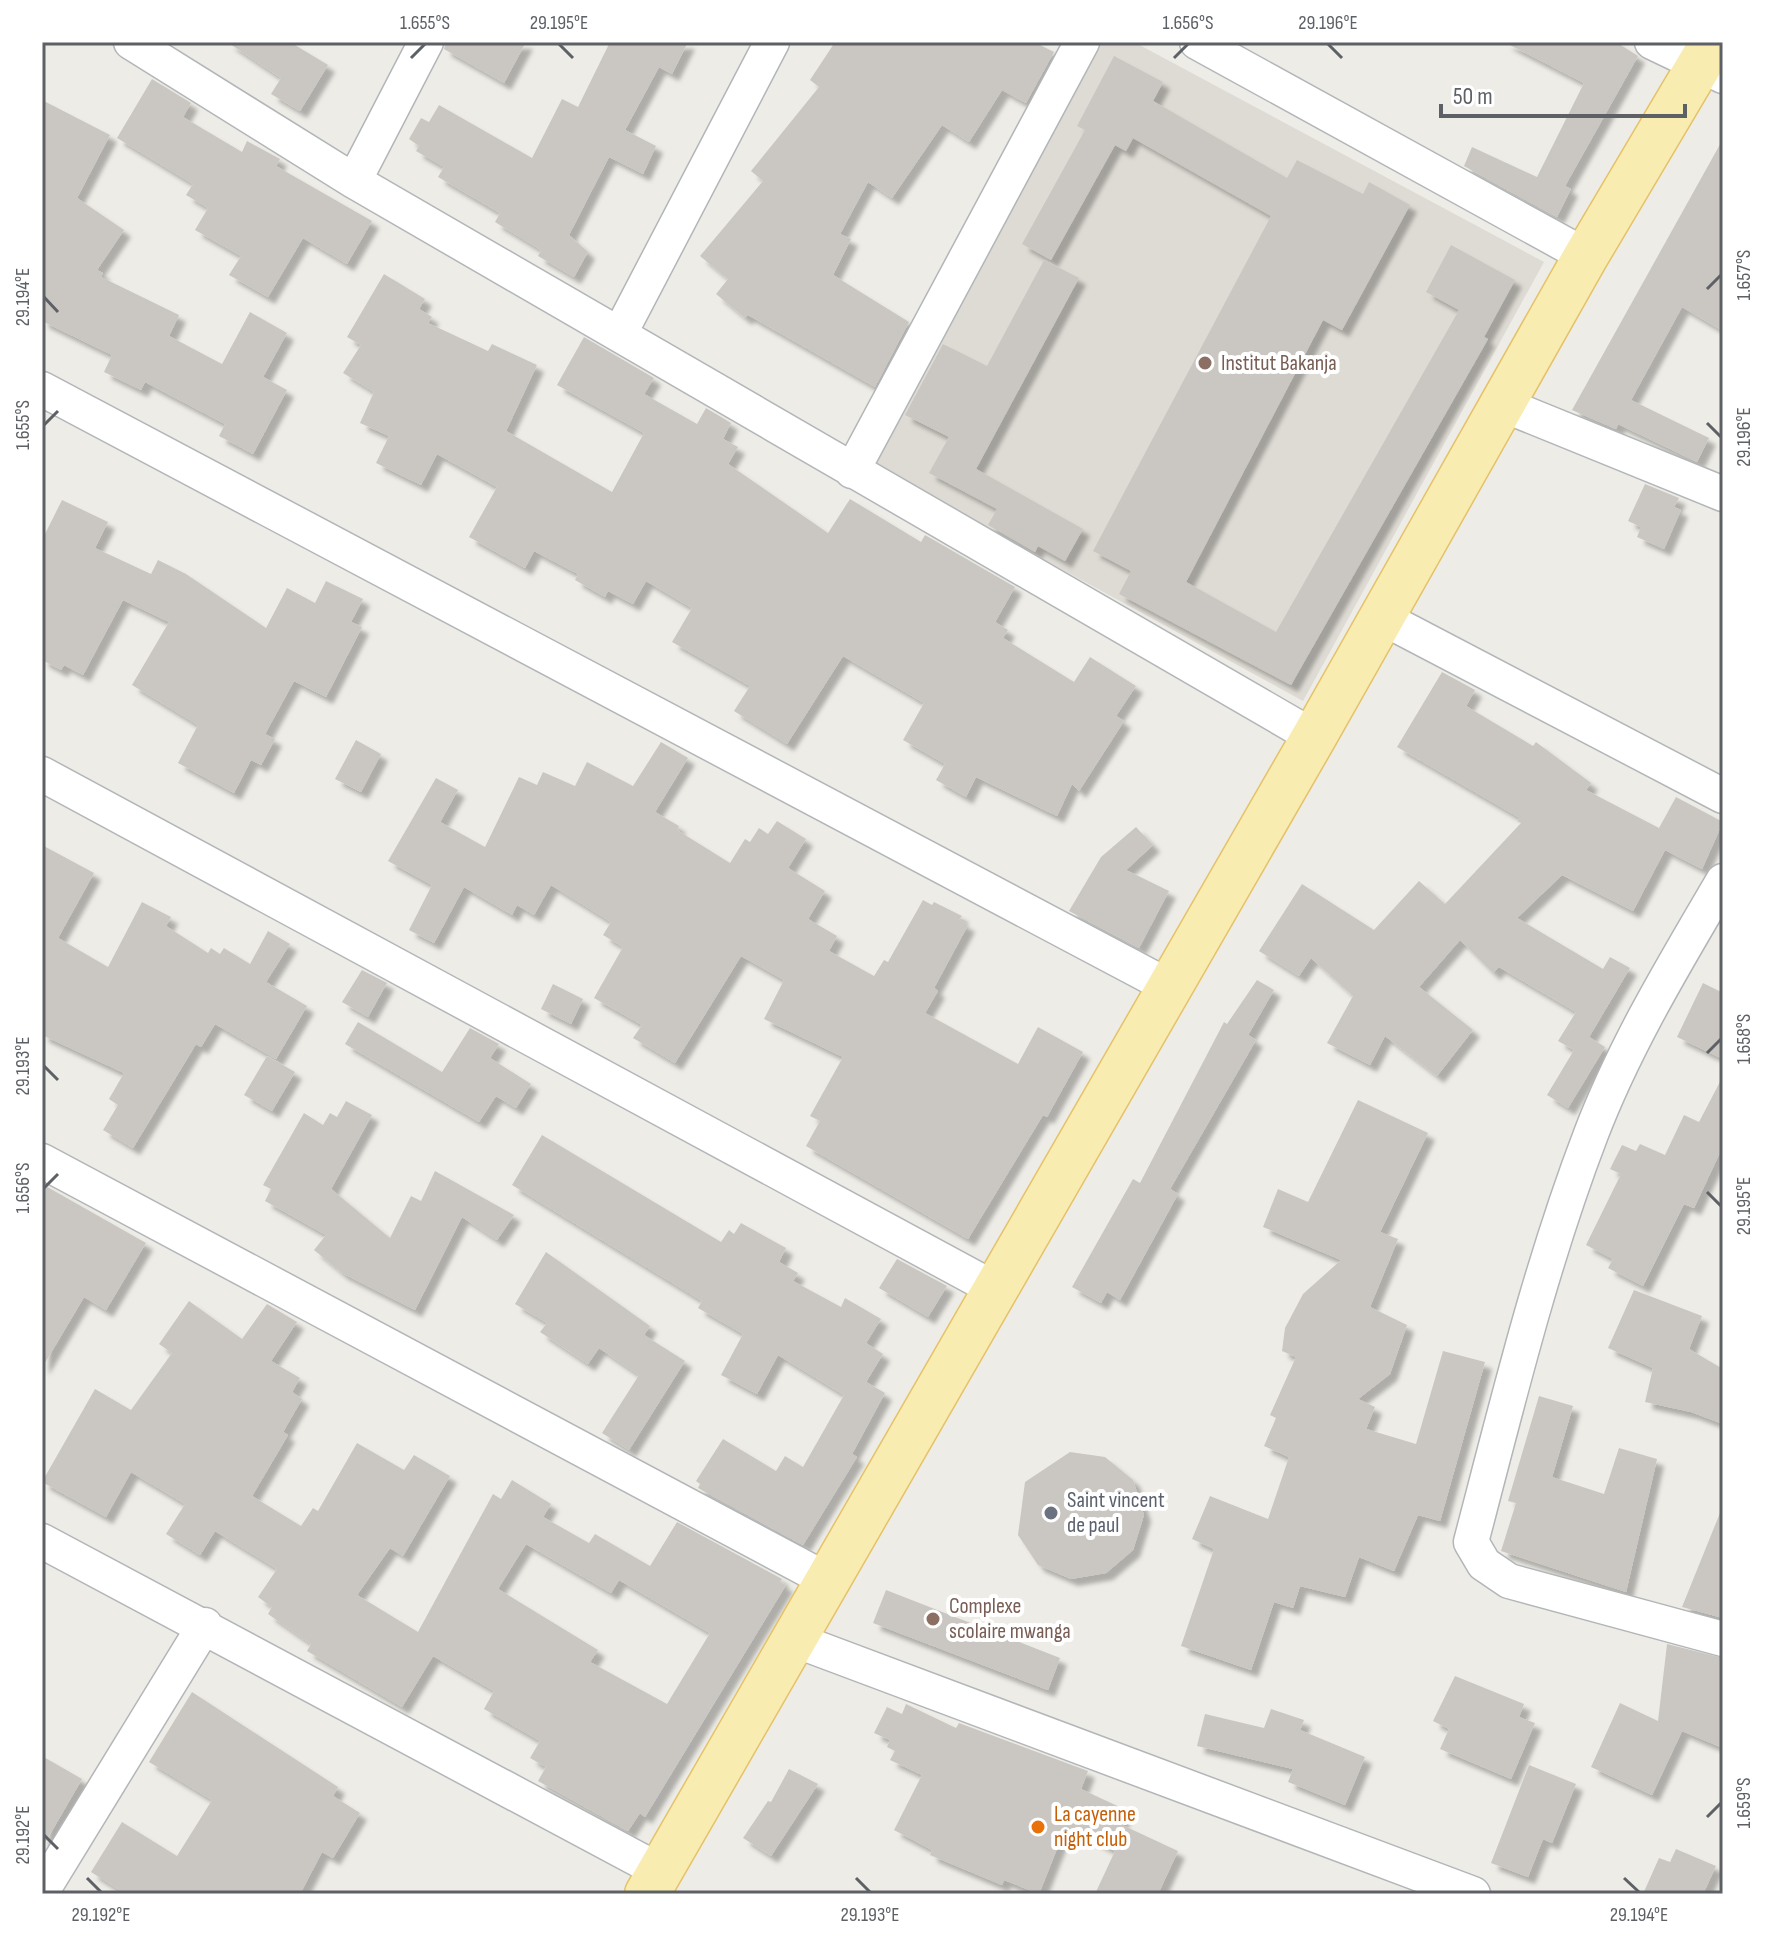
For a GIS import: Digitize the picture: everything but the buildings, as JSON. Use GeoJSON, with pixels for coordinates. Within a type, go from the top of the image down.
{"type":"FeatureCollection","features":[{"type":"Feature","properties":{"kind":"main road"},"geometry":{"type":"LineString","coordinates":[[653,1882],[1314,737],[1586,256],[1712,62]]}},
{"type":"Feature","properties":{"kind":"street"},"geometry":{"type":"LineString","coordinates":[[131,42],[354,181],[1314,737]]}},
{"type":"Feature","properties":{"kind":"street"},"geometry":{"type":"LineString","coordinates":[[354,181],[426,42]]}},
{"type":"Feature","properties":{"kind":"street"},"geometry":{"type":"LineString","coordinates":[[620,333],[772,42]]}},
{"type":"Feature","properties":{"kind":"street"},"geometry":{"type":"LineString","coordinates":[[852,471],[1082,42]]}},
{"type":"Feature","properties":{"kind":"street"},"geometry":{"type":"LineString","coordinates":[[1197,42],[1586,256]]}},
{"type":"Feature","properties":{"kind":"street"},"geometry":{"type":"LineString","coordinates":[[1652,42],[1712,62]]}},
{"type":"Feature","properties":{"kind":"street"},"geometry":{"type":"LineString","coordinates":[[42,389],[1168,986]]}},
{"type":"Feature","properties":{"kind":"street"},"geometry":{"type":"LineString","coordinates":[[1504,405],[1723,494]]}},
{"type":"Feature","properties":{"kind":"street"},"geometry":{"type":"LineString","coordinates":[[1381,617],[1723,796]]}},
{"type":"Feature","properties":{"kind":"street"},"geometry":{"type":"LineString","coordinates":[[42,774],[995,1289]]}},
{"type":"Feature","properties":{"kind":"street"},"geometry":{"type":"LineString","coordinates":[[1723,881],[1630,1045],[1591,1134],[1534,1304],[1471,1542],[1484,1564],[1509,1581],[1723,1639]]}},
{"type":"Feature","properties":{"kind":"street"},"geometry":{"type":"LineString","coordinates":[[42,1161],[829,1581]]}},
{"type":"Feature","properties":{"kind":"street"},"geometry":{"type":"LineString","coordinates":[[42,1541],[205,1625],[653,1882]]}},
{"type":"Feature","properties":{"kind":"street"},"geometry":{"type":"LineString","coordinates":[[42,1891],[205,1625]]}},
{"type":"Feature","properties":{"kind":"street"},"geometry":{"type":"LineString","coordinates":[[795,1640],[1473,1894]]}},
{"type":"Feature","properties":{"kind":"shaded area","name":"Institut Bakanja"},"geometry":{"type":"Polygon","coordinates":[[[1094,42],[1134,42],[1544,262],[1303,701],[867,463],[1094,42]]]}},
{"type":"Feature","properties":{"kind":"place","name":"Institut Bakanja"},"geometry":{"type":"Point","coordinates":[1205,363]}},
{"type":"Feature","properties":{"kind":"place","name":"Saint vincent de paul"},"geometry":{"type":"Point","coordinates":[1051,1513]}},
{"type":"Feature","properties":{"kind":"place","name":"Complexe scolaire mwanga"},"geometry":{"type":"Point","coordinates":[933,1619]}},
{"type":"Feature","properties":{"kind":"place","name":"La cayenne night club"},"geometry":{"type":"Point","coordinates":[1038,1827]}}]}
